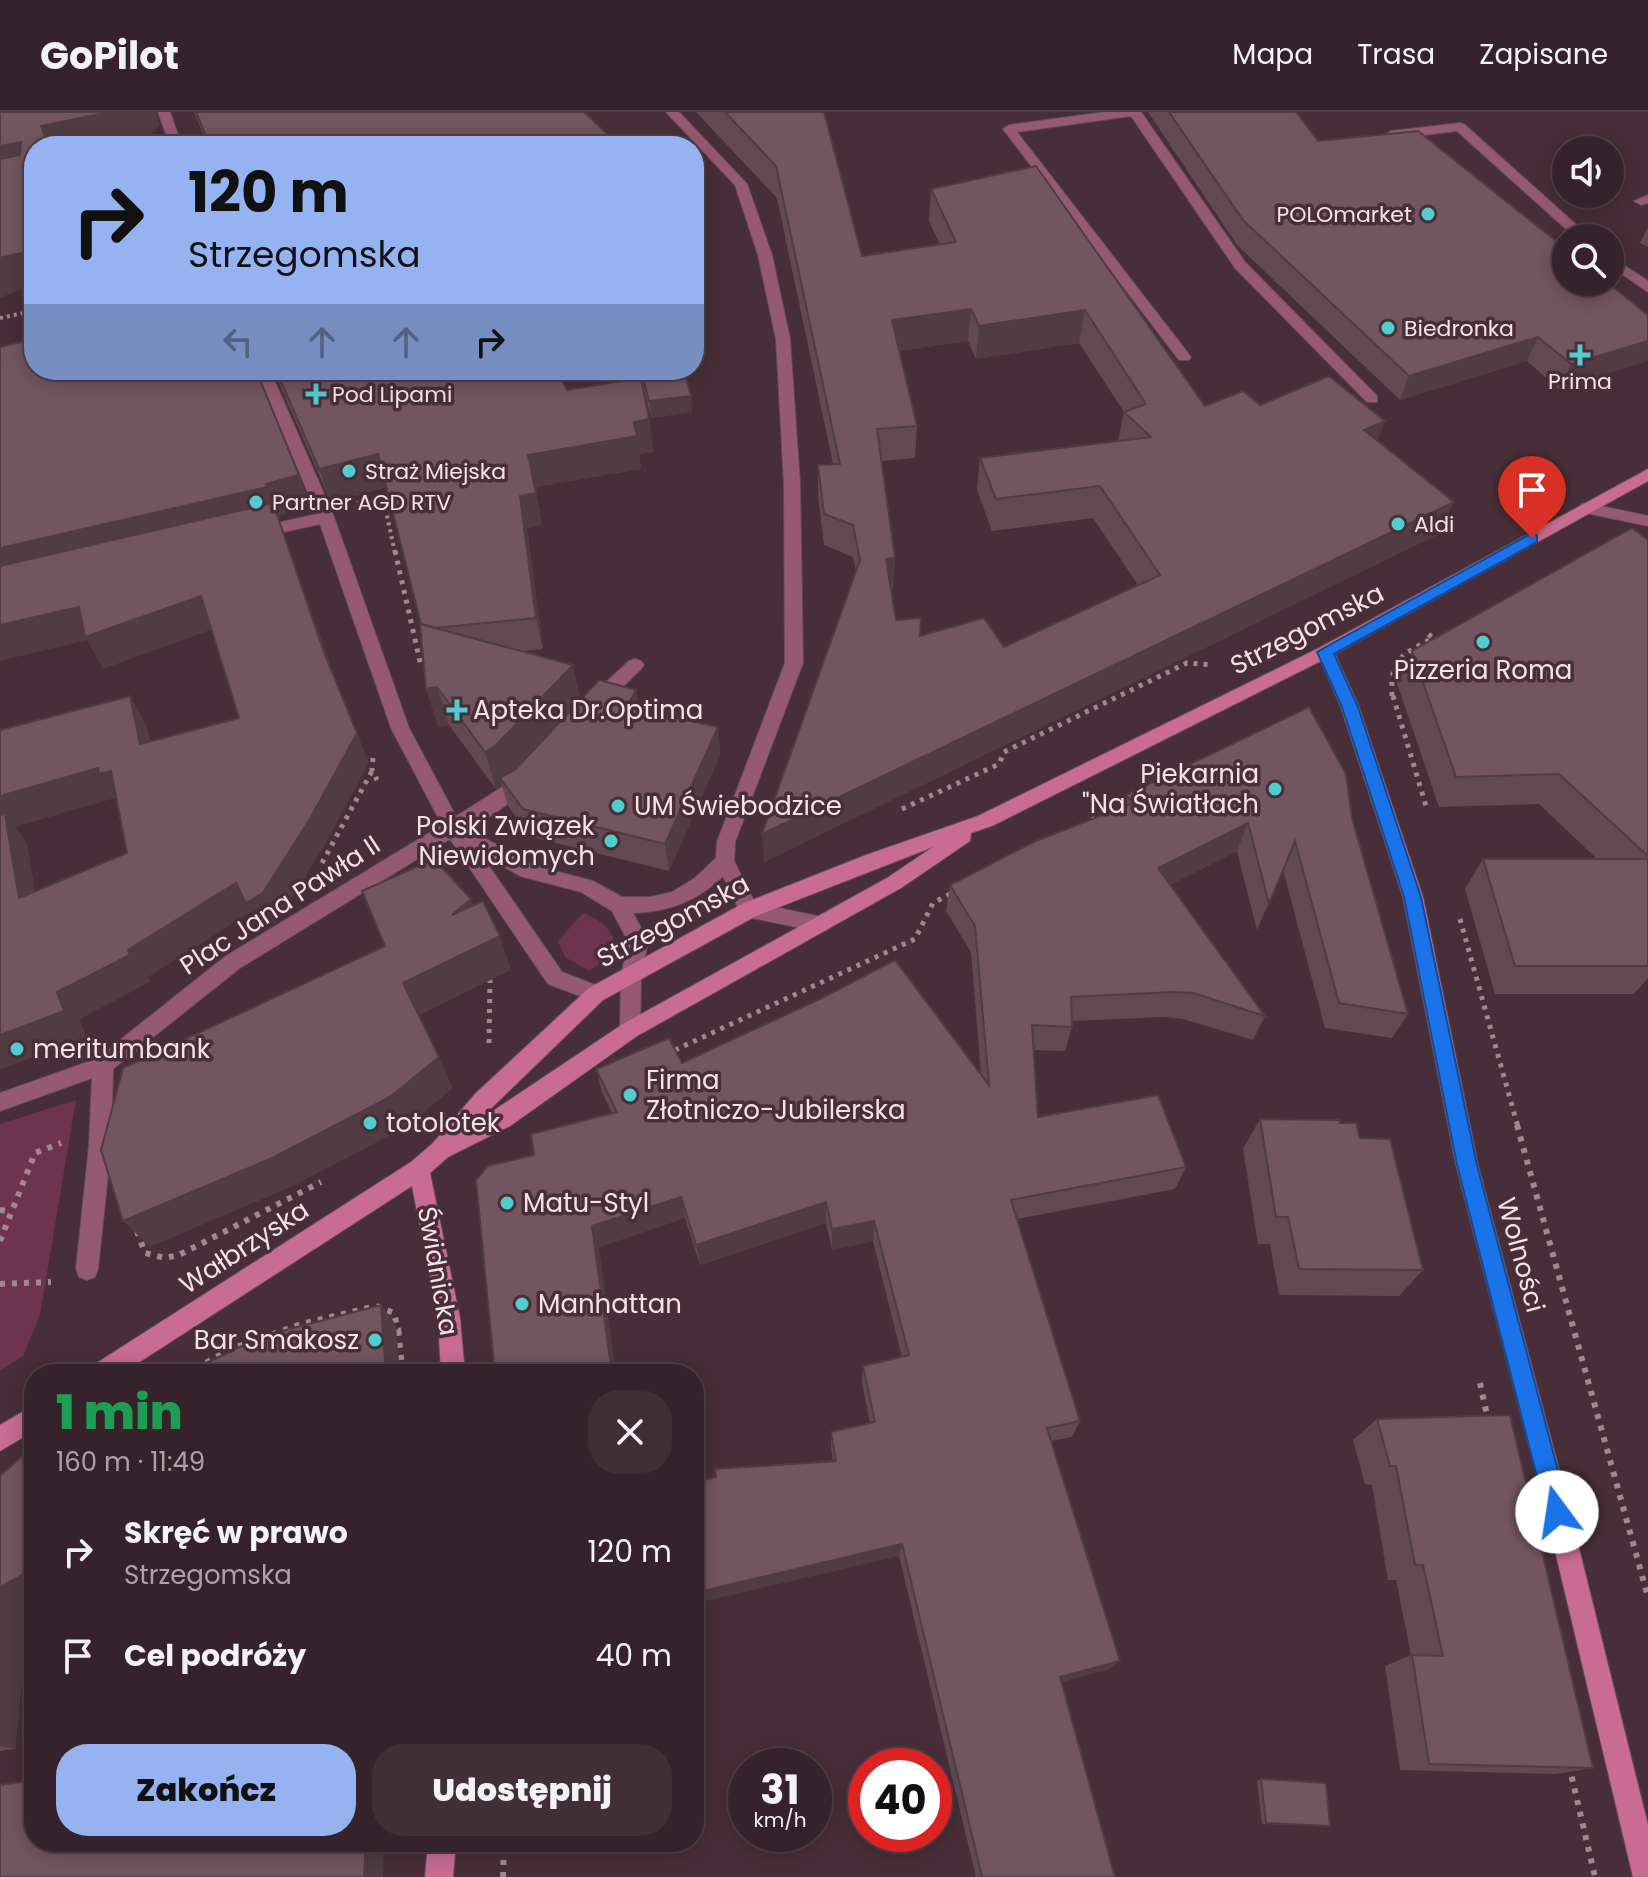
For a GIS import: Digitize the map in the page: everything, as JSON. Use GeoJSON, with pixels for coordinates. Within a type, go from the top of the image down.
{"type":"FeatureCollection","features":[{"type":"Feature","properties":{"kind":"main road","name":"Strzegomska"},"geometry":{"type":"LineString","coordinates":[[419,1169],[440,1151],[483,1100],[596,994],[749,910],[873,860],[985,821],[1325,652],[1648,474]]}},
{"type":"Feature","properties":{"kind":"main road","name":"Wolności"},"geometry":{"type":"LineString","coordinates":[[1325,652],[1350,707],[1413,897],[1467,1165],[1551,1484],[1647,1877]]}},
{"type":"Feature","properties":{"kind":"main road","name":"Strzegomska"},"geometry":{"type":"LineString","coordinates":[[440,1151],[503,1119],[630,1030],[894,883],[985,821]]}},
{"type":"Feature","properties":{"kind":"main road","name":"Wałbrzyska"},"geometry":{"type":"LineString","coordinates":[[116,1364],[419,1169]]}},
{"type":"Feature","properties":{"kind":"main road","name":"Świdnicka"},"geometry":{"type":"LineString","coordinates":[[419,1169],[449,1318],[452,1364]]}},
{"type":"Feature","properties":{"kind":"main road"},"geometry":{"type":"LineString","coordinates":[[0,1439],[24,1423]]}},
{"type":"Feature","properties":{"kind":"main road"},"geometry":{"type":"LineString","coordinates":[[439,1877],[441,1852]]}},
{"type":"Feature","properties":{"kind":"street"},"geometry":{"type":"LineString","coordinates":[[164,112],[172,136]]}},
{"type":"Feature","properties":{"kind":"street"},"geometry":{"type":"LineString","coordinates":[[672,112],[695,136]]}},
{"type":"Feature","properties":{"kind":"street"},"geometry":{"type":"LineString","coordinates":[[1184,357],[1009,129],[1134,112],[1240,265],[1372,399]]}},
{"type":"Feature","properties":{"kind":"street"},"geometry":{"type":"LineString","coordinates":[[1383,136],[1460,127],[1568,224]]}},
{"type":"Feature","properties":{"kind":"street"},"geometry":{"type":"LineString","coordinates":[[704,145],[741,184],[765,255],[783,339],[792,484],[794,663],[726,842],[725,861],[749,910],[820,924]]}},
{"type":"Feature","properties":{"kind":"street"},"geometry":{"type":"LineString","coordinates":[[1624,270],[1648,288]]}},
{"type":"Feature","properties":{"kind":"street"},"geometry":{"type":"LineString","coordinates":[[267,380],[326,517],[400,728],[453,828],[555,978],[596,994]]}},
{"type":"Feature","properties":{"kind":"street"},"geometry":{"type":"LineString","coordinates":[[1587,508],[1648,521]]}},
{"type":"Feature","properties":{"kind":"street"},"geometry":{"type":"LineString","coordinates":[[245,536],[326,517]]}},
{"type":"Feature","properties":{"kind":"street"},"geometry":{"type":"LineString","coordinates":[[577,721],[635,665]]}},
{"type":"Feature","properties":{"kind":"street","name":"Plac Jana Pawła II"},"geometry":{"type":"LineString","coordinates":[[0,1102],[103,1065],[233,962],[515,790],[536,767]]}},
{"type":"Feature","properties":{"kind":"street"},"geometry":{"type":"LineString","coordinates":[[453,828],[527,871],[586,886],[619,905],[652,907],[684,895],[707,882],[725,861]]}},
{"type":"Feature","properties":{"kind":"street"},"geometry":{"type":"LineString","coordinates":[[619,905],[638,941],[631,977],[630,1030]]}},
{"type":"Feature","properties":{"kind":"street"},"geometry":{"type":"LineString","coordinates":[[87,1269],[100,1138],[103,1065]]}},
{"type":"Feature","properties":{"kind":"path"},"geometry":{"type":"LineString","coordinates":[[0,318],[24,313]]}},
{"type":"Feature","properties":{"kind":"path"},"geometry":{"type":"LineString","coordinates":[[405,491],[379,498],[386,511],[422,674]]}},
{"type":"Feature","properties":{"kind":"path"},"geometry":{"type":"LineString","coordinates":[[1423,630],[1433,638],[1397,658],[1388,683],[1429,815]]}},
{"type":"Feature","properties":{"kind":"path"},"geometry":{"type":"LineString","coordinates":[[889,815],[999,764],[1004,752],[1187,663],[1210,666],[1224,659]]}},
{"type":"Feature","properties":{"kind":"path"},"geometry":{"type":"LineString","coordinates":[[1385,698],[1393,696]]}},
{"type":"Feature","properties":{"kind":"path"},"geometry":{"type":"LineString","coordinates":[[1084,824],[1138,797]]}},
{"type":"Feature","properties":{"kind":"path"},"geometry":{"type":"LineString","coordinates":[[662,1055],[915,939],[933,903],[960,889]]}},
{"type":"Feature","properties":{"kind":"path"},"geometry":{"type":"LineString","coordinates":[[1455,904],[1648,1597]]}},
{"type":"Feature","properties":{"kind":"path"},"geometry":{"type":"LineString","coordinates":[[489,1056],[490,971]]}},
{"type":"Feature","properties":{"kind":"path"},"geometry":{"type":"LineString","coordinates":[[0,1240],[35,1153],[100,1138]]}},
{"type":"Feature","properties":{"kind":"path"},"geometry":{"type":"LineString","coordinates":[[135,1224],[145,1253],[166,1262],[323,1181]]}},
{"type":"Feature","properties":{"kind":"path"},"geometry":{"type":"LineString","coordinates":[[0,1210],[12,1211]]}},
{"type":"Feature","properties":{"kind":"path"},"geometry":{"type":"LineString","coordinates":[[200,1364],[263,1333],[376,1306],[394,1313],[402,1330],[403,1364]]}},
{"type":"Feature","properties":{"kind":"path"},"geometry":{"type":"LineString","coordinates":[[503,1877],[504,1852]]}},
{"type":"Feature","properties":{"kind":"shaded area"},"geometry":{"type":"Polygon","coordinates":[[[583,913],[603,924],[615,943],[609,957],[589,971],[565,957],[558,941],[583,913]]]}},
{"type":"Feature","properties":{"kind":"shaded area"},"geometry":{"type":"Polygon","coordinates":[[[76,1100],[40,1315],[23,1356],[0,1371],[0,1124],[76,1100]]]}},
{"type":"Feature","properties":{"kind":"building"},"geometry":{"type":"Polygon","coordinates":[[[0,112],[110,112],[41,126],[45,136],[24,136],[24,252],[0,258],[0,159],[20,155],[21,142],[0,146],[0,112]]]}},
{"type":"Feature","properties":{"kind":"building"},"geometry":{"type":"Polygon","coordinates":[[[196,112],[584,112],[609,136],[206,136],[196,112]]]}},
{"type":"Feature","properties":{"kind":"building"},"geometry":{"type":"Polygon","coordinates":[[[725,112],[824,112],[862,256],[956,242],[931,189],[1036,166],[1205,406],[1243,391],[1260,405],[1329,376],[1385,421],[1364,430],[1454,502],[762,834],[860,560],[853,525],[824,514],[818,465],[840,464],[776,166],[725,112]],[[971,309],[892,320],[917,426],[877,429],[895,558],[886,559],[896,620],[921,618],[920,636],[984,618],[1004,647],[1160,575],[1100,486],[996,499],[980,458],[1151,437],[1124,412],[1146,404],[1085,310],[979,326],[971,309]]]}},
{"type":"Feature","properties":{"kind":"building"},"geometry":{"type":"Polygon","coordinates":[[[1169,112],[1296,112],[1318,141],[1418,131],[1552,238],[1552,296],[1624,296],[1648,315],[1648,341],[1571,364],[1538,337],[1409,376],[1243,220],[1169,112]]]}},
{"type":"Feature","properties":{"kind":"building"},"geometry":{"type":"Polygon","coordinates":[[[24,341],[24,380],[260,380],[299,475],[266,484],[267,487],[0,548],[0,347],[24,341]]]}},
{"type":"Feature","properties":{"kind":"building"},"geometry":{"type":"Polygon","coordinates":[[[280,380],[562,380],[567,390],[641,380],[649,419],[634,422],[637,436],[528,455],[536,493],[520,496],[536,618],[436,628],[421,624],[378,454],[319,469],[280,380]]]}},
{"type":"Feature","properties":{"kind":"building"},"geometry":{"type":"Polygon","coordinates":[[[644,380],[687,380],[691,396],[649,401],[644,380]]]}},
{"type":"Feature","properties":{"kind":"building"},"geometry":{"type":"Polygon","coordinates":[[[273,503],[325,655],[357,733],[311,817],[263,893],[246,903],[236,883],[128,950],[130,955],[57,992],[64,1011],[0,1035],[0,815],[5,814],[19,898],[127,853],[111,771],[99,774],[98,768],[0,796],[0,730],[130,696],[140,744],[239,718],[201,596],[85,637],[79,607],[0,625],[0,566],[273,503]]]}},
{"type":"Feature","properties":{"kind":"building"},"geometry":{"type":"Polygon","coordinates":[[[1632,528],[1648,540],[1648,856],[1559,774],[1456,777],[1412,651],[1632,528]]]}},
{"type":"Feature","properties":{"kind":"building"},"geometry":{"type":"Polygon","coordinates":[[[420,624],[573,665],[496,745],[485,752],[437,687],[426,689],[420,624]]]}},
{"type":"Feature","properties":{"kind":"building","name":"UM Świebodzice"},"geometry":{"type":"Polygon","coordinates":[[[599,680],[636,690],[627,707],[718,727],[665,844],[523,809],[500,778],[516,769],[599,680]]]}},
{"type":"Feature","properties":{"kind":"building"},"geometry":{"type":"Polygon","coordinates":[[[1309,707],[1346,774],[1352,818],[1408,1014],[1339,1003],[1295,841],[1269,904],[1248,823],[1158,868],[1265,1016],[1193,993],[1172,992],[1071,997],[1072,1027],[1032,1025],[1038,1117],[1158,1095],[1186,1167],[1011,1200],[1080,1421],[1047,1428],[1120,1661],[1060,1677],[1115,1877],[982,1877],[902,1544],[704,1591],[704,1480],[716,1477],[715,1469],[836,1461],[831,1432],[875,1422],[863,1366],[909,1355],[874,1221],[832,1229],[826,1202],[696,1245],[681,1197],[592,1226],[611,1364],[494,1364],[476,1180],[488,1166],[534,1155],[531,1134],[617,1112],[596,1069],[669,1038],[682,1063],[822,998],[895,960],[989,1085],[975,926],[950,885],[1036,841],[1133,803],[1126,795],[1309,707]]]}},
{"type":"Feature","properties":{"kind":"building"},"geometry":{"type":"Polygon","coordinates":[[[434,859],[471,899],[452,915],[483,901],[500,936],[403,983],[439,1057],[390,1097],[272,1158],[123,1221],[101,1150],[123,1068],[385,946],[362,891],[434,859]]]}},
{"type":"Feature","properties":{"kind":"building"},"geometry":{"type":"Polygon","coordinates":[[[1483,859],[1648,859],[1648,966],[1515,966],[1483,859]]]}},
{"type":"Feature","properties":{"kind":"building"},"geometry":{"type":"Polygon","coordinates":[[[1260,1119],[1339,1120],[1340,1123],[1356,1123],[1360,1138],[1390,1139],[1423,1270],[1299,1269],[1288,1217],[1276,1217],[1260,1119]]]}},
{"type":"Feature","properties":{"kind":"building"},"geometry":{"type":"Polygon","coordinates":[[[381,1305],[385,1364],[204,1364],[263,1336],[381,1305]]]}},
{"type":"Feature","properties":{"kind":"building"},"geometry":{"type":"Polygon","coordinates":[[[1510,1415],[1593,1768],[1429,1764],[1412,1655],[1443,1656],[1423,1565],[1415,1565],[1396,1466],[1390,1466],[1377,1419],[1510,1415]]]}},
{"type":"Feature","properties":{"kind":"building"},"geometry":{"type":"Polygon","coordinates":[[[24,1454],[24,1574],[0,1587],[0,1476],[24,1454]]]}},
{"type":"Feature","properties":{"kind":"building"},"geometry":{"type":"Polygon","coordinates":[[[1261,1779],[1326,1783],[1330,1826],[1266,1823],[1261,1779]]]}},
{"type":"Feature","properties":{"kind":"building"},"geometry":{"type":"Polygon","coordinates":[[[24,1781],[24,1852],[365,1852],[364,1877],[0,1877],[0,1785],[24,1781]]]}},
{"type":"Feature","properties":{"kind":"place","name":"POLOmarket"},"geometry":{"type":"Point","coordinates":[1428,214]}},
{"type":"Feature","properties":{"kind":"place","name":"Biedronka"},"geometry":{"type":"Point","coordinates":[1388,328]}},
{"type":"Feature","properties":{"kind":"place","name":"Prima"},"geometry":{"type":"Point","coordinates":[1580,355]}},
{"type":"Feature","properties":{"kind":"place","name":"Pod Lipami"},"geometry":{"type":"Point","coordinates":[316,394]}},
{"type":"Feature","properties":{"kind":"place","name":"Straż Miejska"},"geometry":{"type":"Point","coordinates":[349,471]}},
{"type":"Feature","properties":{"kind":"place","name":"Partner AGD RTV"},"geometry":{"type":"Point","coordinates":[256,502]}},
{"type":"Feature","properties":{"kind":"place","name":"Aldi"},"geometry":{"type":"Point","coordinates":[1398,524]}},
{"type":"Feature","properties":{"kind":"place","name":"Pizzeria Roma"},"geometry":{"type":"Point","coordinates":[1483,642]}},
{"type":"Feature","properties":{"kind":"place","name":"Apteka Dr.Optima"},"geometry":{"type":"Point","coordinates":[457,710]}},
{"type":"Feature","properties":{"kind":"place","name":"Piekarnia \"Na Światłach"},"geometry":{"type":"Point","coordinates":[1275,789]}},
{"type":"Feature","properties":{"kind":"place","name":"UM Świebodzice"},"geometry":{"type":"Point","coordinates":[618,806]}},
{"type":"Feature","properties":{"kind":"place","name":"Polski Związek Niewidomych"},"geometry":{"type":"Point","coordinates":[611,841]}},
{"type":"Feature","properties":{"kind":"place","name":"meritumbank"},"geometry":{"type":"Point","coordinates":[17,1049]}},
{"type":"Feature","properties":{"kind":"place","name":"Firma Złotniczo-Jubilerska"},"geometry":{"type":"Point","coordinates":[630,1095]}},
{"type":"Feature","properties":{"kind":"place","name":"totolotek"},"geometry":{"type":"Point","coordinates":[370,1123]}},
{"type":"Feature","properties":{"kind":"place","name":"Matu-Styl"},"geometry":{"type":"Point","coordinates":[507,1203]}},
{"type":"Feature","properties":{"kind":"place","name":"Manhattan"},"geometry":{"type":"Point","coordinates":[522,1304]}},
{"type":"Feature","properties":{"kind":"place","name":"Bar Smakosz"},"geometry":{"type":"Point","coordinates":[375,1340]}},
{"type":"Feature","properties":{"kind":"route"},"geometry":{"type":"LineString","coordinates":[[1532,538],[1325,652],[1350,707],[1413,897],[1467,1165],[1557,1512]]}}]}
